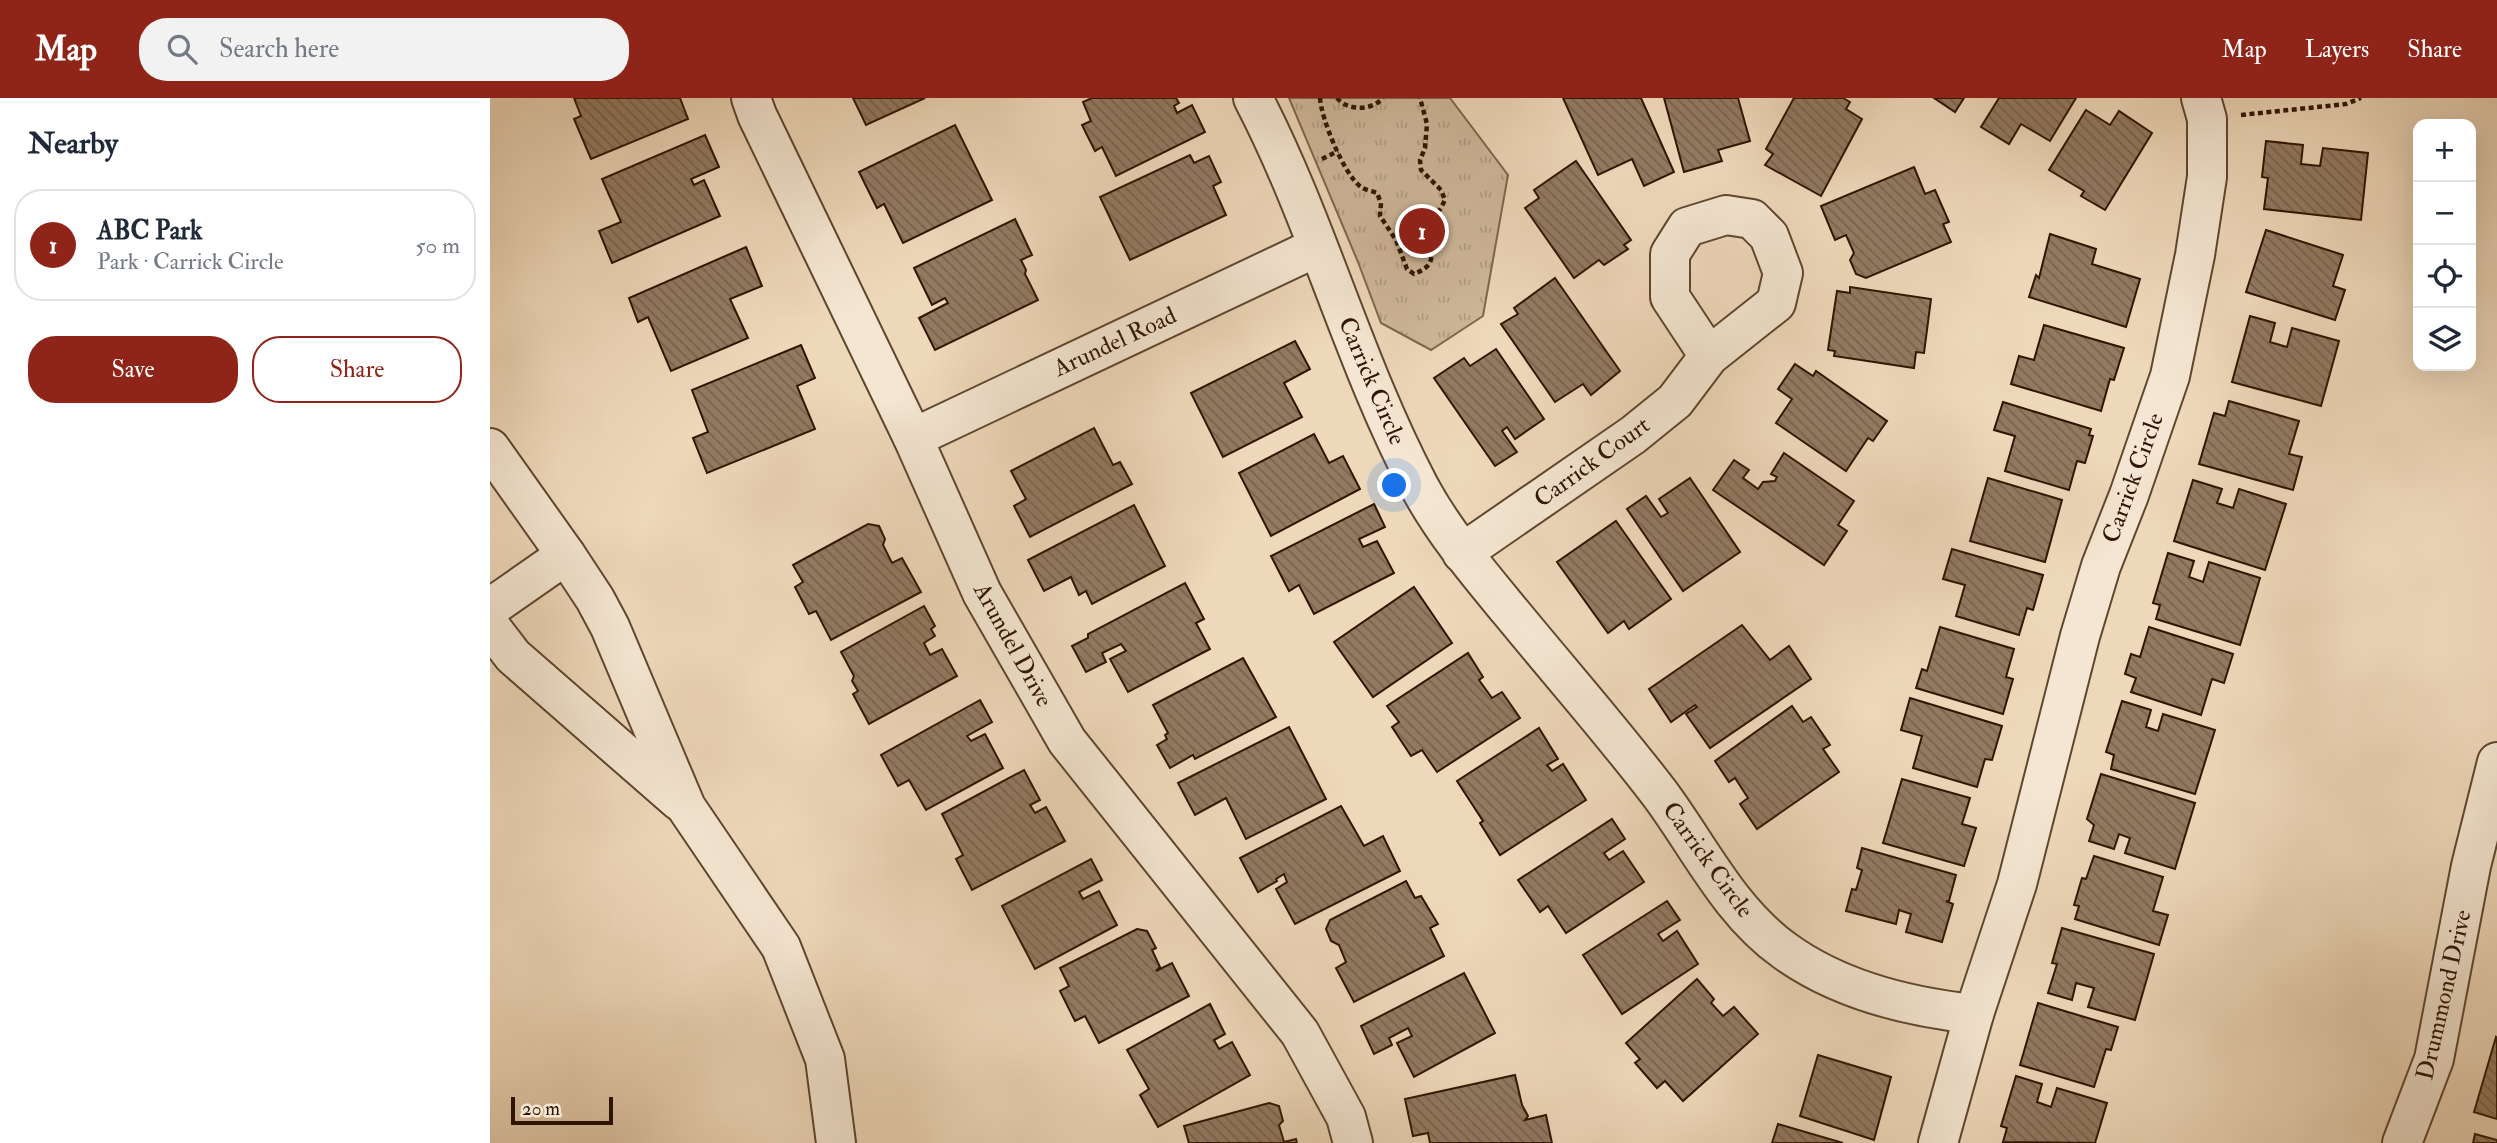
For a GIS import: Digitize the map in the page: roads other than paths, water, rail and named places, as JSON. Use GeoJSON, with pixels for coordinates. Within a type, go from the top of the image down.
{"type":"FeatureCollection","features":[{"type":"Feature","properties":{"kind":"street","name":"Arundel Drive"},"geometry":{"type":"LineString","coordinates":[[751,98],[757,116],[913,438],[982,593],[1066,741],[1300,1033],[1346,1118],[1353,1143]]}},
{"type":"Feature","properties":{"kind":"street","name":"Carrick Circle"},"geometry":{"type":"LineString","coordinates":[[1253,98],[1289,175],[1385,416],[1420,488],[1462,553],[1660,795],[1736,906],[1783,950],[1832,980],[1930,1009],[1974,1014],[2017,884],[2080,636],[2101,566],[2170,376],[2195,255],[2207,177],[2204,108]]}},
{"type":"Feature","properties":{"kind":"street","name":"Arundel Road"},"geometry":{"type":"LineString","coordinates":[[913,438],[1317,247]]}},
{"type":"Feature","properties":{"kind":"street","name":"Carrick Court"},"geometry":{"type":"LineString","coordinates":[[1462,553],[1633,435],[1675,401],[1709,356]]}},
{"type":"Feature","properties":{"kind":"street"},"geometry":{"type":"LineString","coordinates":[[490,448],[595,599],[610,627],[686,807],[780,947],[825,1059],[836,1143]]}},
{"type":"Feature","properties":{"kind":"street"},"geometry":{"type":"LineString","coordinates":[[490,608],[566,555]]}},
{"type":"Feature","properties":{"kind":"street"},"geometry":{"type":"LineString","coordinates":[[490,626],[513,656],[686,807]]}},
{"type":"Feature","properties":{"kind":"street","name":"Drummond Drive"},"geometry":{"type":"LineString","coordinates":[[2402,1143],[2434,1059],[2471,866],[2497,762]]}},
{"type":"Feature","properties":{"kind":"street"},"geometry":{"type":"LineString","coordinates":[[1938,1143],[1974,1014]]}},
{"type":"Feature","properties":{"kind":"place","name":"ABC Park"},"geometry":{"type":"Point","coordinates":[1422,231]}}]}
